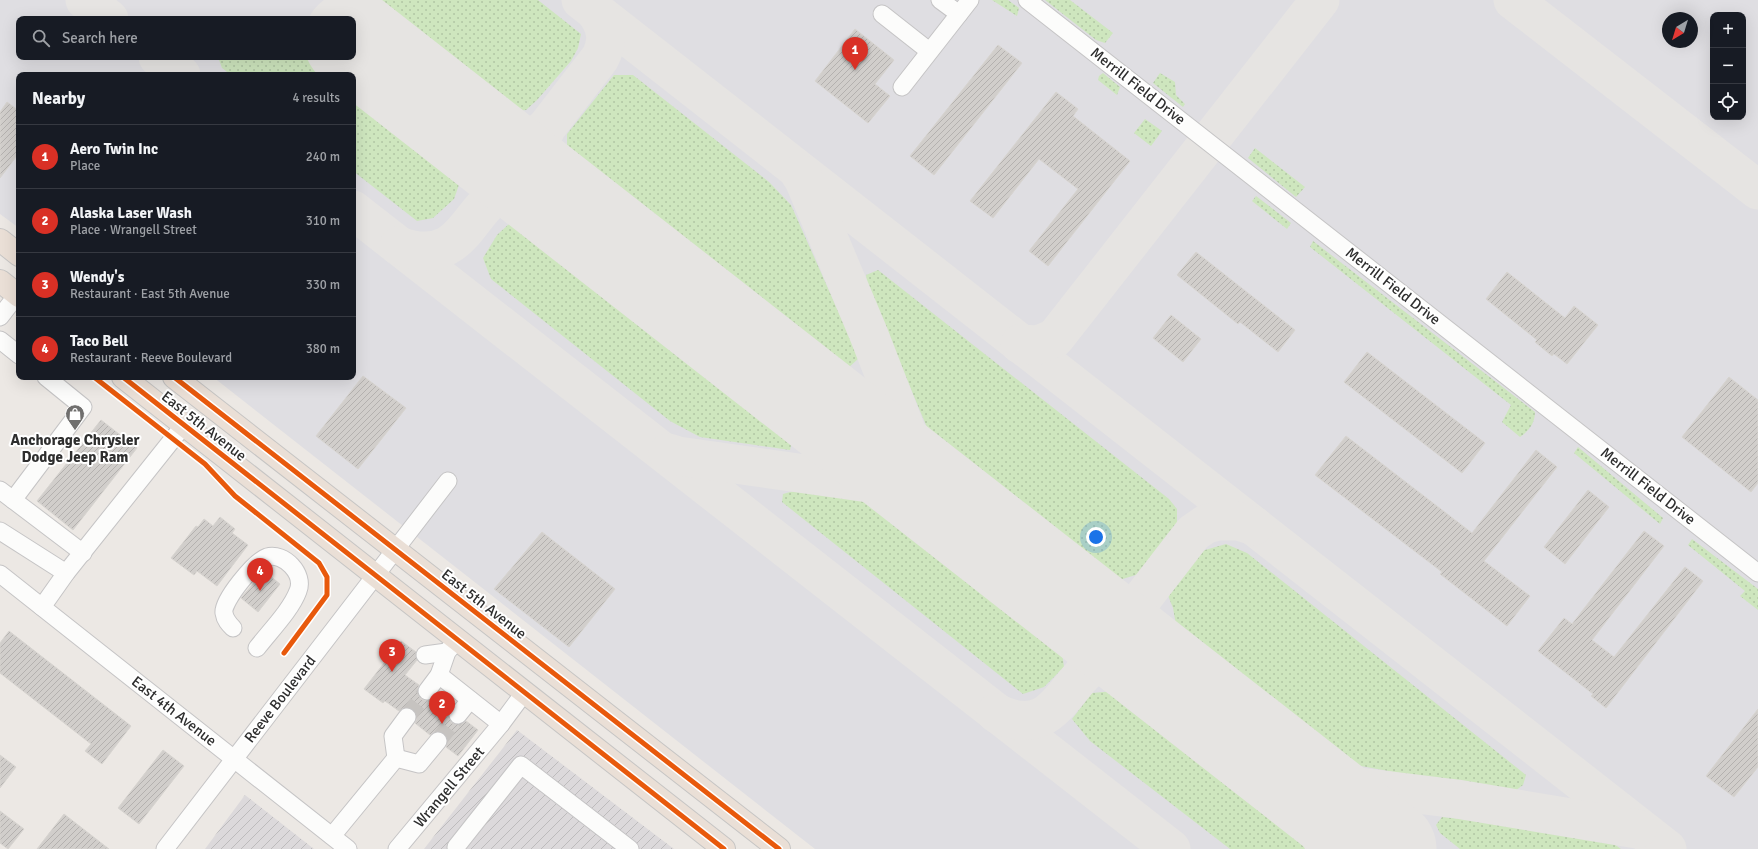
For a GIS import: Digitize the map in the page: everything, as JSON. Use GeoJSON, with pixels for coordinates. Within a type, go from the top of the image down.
{"type":"FeatureCollection","features":[{"type":"Feature","properties":{"kind":"highway"},"geometry":{"type":"LineString","coordinates":[[0,240],[16,253]]}},
{"type":"Feature","properties":{"kind":"highway"},"geometry":{"type":"LineString","coordinates":[[0,281],[16,293]]}},
{"type":"Feature","properties":{"kind":"highway","name":"East 5th Avenue"},"geometry":{"type":"LineString","coordinates":[[127,380],[376,576],[452,646],[524,693],[724,849]]}},
{"type":"Feature","properties":{"kind":"highway","name":"East 5th Avenue"},"geometry":{"type":"LineString","coordinates":[[178,380],[778,849]]}},
{"type":"Feature","properties":{"kind":"street"},"geometry":{"type":"LineString","coordinates":[[940,0],[959,14]]}},
{"type":"Feature","properties":{"kind":"street"},"geometry":{"type":"LineString","coordinates":[[902,87],[970,0]]}},
{"type":"Feature","properties":{"kind":"street","name":"Merrill Field Drive"},"geometry":{"type":"LineString","coordinates":[[1027,0],[1758,573]]}},
{"type":"Feature","properties":{"kind":"street"},"geometry":{"type":"LineString","coordinates":[[882,14],[929,51]]}},
{"type":"Feature","properties":{"kind":"street"},"geometry":{"type":"LineString","coordinates":[[0,317],[16,297]]}},
{"type":"Feature","properties":{"kind":"street"},"geometry":{"type":"LineString","coordinates":[[0,340],[16,353]]}},
{"type":"Feature","properties":{"kind":"street"},"geometry":{"type":"LineString","coordinates":[[50,380],[83,407],[6,494],[83,553]]}},
{"type":"Feature","properties":{"kind":"street"},"geometry":{"type":"LineString","coordinates":[[42,607],[66,573],[184,425]]}},
{"type":"Feature","properties":{"kind":"street","name":"Reeve Boulevard"},"geometry":{"type":"LineString","coordinates":[[165,849],[448,482]]}},
{"type":"Feature","properties":{"kind":"street"},"geometry":{"type":"LineString","coordinates":[[0,531],[66,573]]}},
{"type":"Feature","properties":{"kind":"street"},"geometry":{"type":"LineString","coordinates":[[233,628],[226,621],[223,612],[225,603],[256,564],[267,557],[276,557],[288,562],[296,570],[300,580],[299,589],[294,600],[257,648]]}},
{"type":"Feature","properties":{"kind":"street","name":"East 4th Avenue"},"geometry":{"type":"LineString","coordinates":[[0,574],[348,849]]}},
{"type":"Feature","properties":{"kind":"street"},"geometry":{"type":"LineString","coordinates":[[425,655],[452,646]]}},
{"type":"Feature","properties":{"kind":"street"},"geometry":{"type":"LineString","coordinates":[[426,691],[439,674],[452,646]]}},
{"type":"Feature","properties":{"kind":"street"},"geometry":{"type":"LineString","coordinates":[[439,674],[501,724]]}},
{"type":"Feature","properties":{"kind":"street","name":"Wrangell Street"},"geometry":{"type":"LineString","coordinates":[[397,849],[501,724],[524,693]]}},
{"type":"Feature","properties":{"kind":"street"},"geometry":{"type":"LineString","coordinates":[[458,715],[470,700]]}},
{"type":"Feature","properties":{"kind":"street"},"geometry":{"type":"LineString","coordinates":[[332,836],[396,758],[393,736],[407,717]]}},
{"type":"Feature","properties":{"kind":"street"},"geometry":{"type":"LineString","coordinates":[[396,758],[419,764],[438,741]]}},
{"type":"Feature","properties":{"kind":"street"},"geometry":{"type":"LineString","coordinates":[[457,848],[521,765],[630,849]]}},
{"type":"Feature","properties":{"kind":"shaded area"},"geometry":{"type":"Polygon","coordinates":[[[0,0],[1758,0],[1758,849],[815,849],[217,380],[356,380],[356,72],[16,72],[16,226],[0,214],[0,0]]]}},
{"type":"Feature","properties":{"kind":"shaded area"},"geometry":{"type":"Polygon","coordinates":[[[517,730],[674,849],[424,849],[517,730]]]}},
{"type":"Feature","properties":{"kind":"shaded area"},"geometry":{"type":"Polygon","coordinates":[[[245,795],[314,849],[205,849],[245,795]]]}},
{"type":"Feature","properties":{"kind":"green space"},"geometry":{"type":"Polygon","coordinates":[[[366,0],[538,0],[581,34],[578,48],[571,61],[537,100],[526,110],[505,112],[366,0]]]}},
{"type":"Feature","properties":{"kind":"green space"},"geometry":{"type":"Polygon","coordinates":[[[992,0],[1008,0],[1019,8],[1017,16],[992,0]]]}},
{"type":"Feature","properties":{"kind":"green space"},"geometry":{"type":"Polygon","coordinates":[[[1045,0],[1070,0],[1113,33],[1105,43],[1096,40],[1045,0]]]}},
{"type":"Feature","properties":{"kind":"green space"},"geometry":{"type":"Polygon","coordinates":[[[219,60],[312,60],[328,72],[227,72],[222,68],[219,60]]]}},
{"type":"Feature","properties":{"kind":"green space"},"geometry":{"type":"Polygon","coordinates":[[[1103,73],[1120,87],[1117,95],[1098,80],[1099,76],[1103,73]]]}},
{"type":"Feature","properties":{"kind":"green space"},"geometry":{"type":"Polygon","coordinates":[[[1160,73],[1175,82],[1176,95],[1185,104],[1183,107],[1153,83],[1160,73]]]}},
{"type":"Feature","properties":{"kind":"green space"},"geometry":{"type":"Polygon","coordinates":[[[614,75],[633,75],[769,182],[791,205],[859,358],[846,370],[567,153],[567,134],[614,75]]]}},
{"type":"Feature","properties":{"kind":"green space"},"geometry":{"type":"Polygon","coordinates":[[[356,93],[451,165],[461,179],[454,199],[433,218],[417,221],[356,173],[356,93]]]}},
{"type":"Feature","properties":{"kind":"green space"},"geometry":{"type":"Polygon","coordinates":[[[1145,119],[1162,131],[1151,146],[1134,133],[1145,119]]]}},
{"type":"Feature","properties":{"kind":"green space"},"geometry":{"type":"Polygon","coordinates":[[[1255,148],[1305,187],[1296,197],[1248,158],[1255,148]]]}},
{"type":"Feature","properties":{"kind":"green space"},"geometry":{"type":"Polygon","coordinates":[[[1256,196],[1291,223],[1287,229],[1252,201],[1256,196]]]}},
{"type":"Feature","properties":{"kind":"green space"},"geometry":{"type":"Polygon","coordinates":[[[510,223],[524,225],[792,441],[790,450],[700,437],[670,421],[491,279],[483,258],[497,235],[510,223]]]}},
{"type":"Feature","properties":{"kind":"green space"},"geometry":{"type":"Polygon","coordinates":[[[1313,241],[1535,412],[1533,423],[1529,429],[1520,437],[1502,422],[1511,405],[1310,247],[1313,241]]]}},
{"type":"Feature","properties":{"kind":"green space"},"geometry":{"type":"Polygon","coordinates":[[[878,270],[1169,499],[1177,509],[1177,528],[1139,574],[1116,581],[931,437],[867,285],[866,275],[878,270]]]}},
{"type":"Feature","properties":{"kind":"green space"},"geometry":{"type":"Polygon","coordinates":[[[1578,447],[1663,518],[1660,524],[1574,453],[1578,447]]]}},
{"type":"Feature","properties":{"kind":"green space"},"geometry":{"type":"Polygon","coordinates":[[[797,490],[872,502],[887,508],[1061,645],[1064,667],[1044,687],[1023,694],[782,502],[783,494],[797,490]]]}},
{"type":"Feature","properties":{"kind":"green space"},"geometry":{"type":"Polygon","coordinates":[[[1692,539],[1758,589],[1758,610],[1740,596],[1745,591],[1688,545],[1692,539]]]}},
{"type":"Feature","properties":{"kind":"green space"},"geometry":{"type":"Polygon","coordinates":[[[1226,544],[1247,553],[1526,775],[1523,785],[1511,794],[1345,763],[1176,625],[1173,608],[1167,593],[1198,552],[1226,544]]]}},
{"type":"Feature","properties":{"kind":"green space"},"geometry":{"type":"Polygon","coordinates":[[[1114,691],[1120,692],[1299,833],[1306,849],[1230,849],[1090,741],[1072,719],[1092,693],[1114,691]]]}},
{"type":"Feature","properties":{"kind":"green space"},"geometry":{"type":"Polygon","coordinates":[[[1442,817],[1583,832],[1610,841],[1621,849],[1460,849],[1440,833],[1436,825],[1442,817]]]}},
{"type":"Feature","properties":{"kind":"building"},"geometry":{"type":"Polygon","coordinates":[[[855,29],[894,60],[875,84],[890,96],[868,123],[815,81],[855,29]]]}},
{"type":"Feature","properties":{"kind":"building"},"geometry":{"type":"Polygon","coordinates":[[[998,45],[1022,63],[934,175],[910,156],[998,45]]]}},
{"type":"Feature","properties":{"kind":"building"},"geometry":{"type":"Polygon","coordinates":[[[1056,92],[1078,109],[1073,116],[1130,161],[1048,266],[1029,251],[1078,189],[1039,159],[993,218],[970,201],[1056,92]]]}},
{"type":"Feature","properties":{"kind":"building"},"geometry":{"type":"Polygon","coordinates":[[[7,102],[16,109],[16,157],[0,178],[0,112],[7,102]]]}},
{"type":"Feature","properties":{"kind":"building"},"geometry":{"type":"Polygon","coordinates":[[[1196,252],[1295,330],[1278,352],[1240,322],[1238,324],[1177,275],[1196,252]]]}},
{"type":"Feature","properties":{"kind":"building"},"geometry":{"type":"Polygon","coordinates":[[[1507,272],[1565,318],[1574,306],[1598,325],[1567,364],[1554,354],[1552,356],[1535,342],[1537,340],[1486,299],[1507,272]]]}},
{"type":"Feature","properties":{"kind":"building"},"geometry":{"type":"Polygon","coordinates":[[[1171,315],[1201,339],[1183,362],[1153,338],[1171,315]]]}},
{"type":"Feature","properties":{"kind":"building"},"geometry":{"type":"Polygon","coordinates":[[[1367,352],[1485,443],[1462,473],[1344,382],[1367,352]]]}},
{"type":"Feature","properties":{"kind":"building"},"geometry":{"type":"Polygon","coordinates":[[[363,376],[406,408],[358,469],[316,436],[363,376]]]}},
{"type":"Feature","properties":{"kind":"building"},"geometry":{"type":"Polygon","coordinates":[[[1729,377],[1758,400],[1758,483],[1751,492],[1682,437],[1729,377]]]}},
{"type":"Feature","properties":{"kind":"building"},"geometry":{"type":"Polygon","coordinates":[[[101,420],[137,448],[73,530],[37,501],[101,420]]]}},
{"type":"Feature","properties":{"kind":"building"},"geometry":{"type":"Polygon","coordinates":[[[1346,436],[1472,533],[1536,450],[1557,467],[1484,561],[1530,596],[1507,626],[1440,574],[1442,572],[1315,475],[1346,436]]]}},
{"type":"Feature","properties":{"kind":"building"},"geometry":{"type":"Polygon","coordinates":[[[1588,490],[1609,507],[1565,564],[1544,547],[1588,490]]]}},
{"type":"Feature","properties":{"kind":"building"},"geometry":{"type":"Polygon","coordinates":[[[220,517],[235,529],[232,533],[248,545],[217,586],[197,571],[194,575],[171,558],[196,526],[198,527],[204,519],[213,526],[220,517]]]}},
{"type":"Feature","properties":{"kind":"building"},"geometry":{"type":"Polygon","coordinates":[[[1644,531],[1664,546],[1592,640],[1614,657],[1685,567],[1703,581],[1606,708],[1591,696],[1593,694],[1538,651],[1564,618],[1572,624],[1644,531]]]}},
{"type":"Feature","properties":{"kind":"building"},"geometry":{"type":"Polygon","coordinates":[[[542,532],[615,589],[569,647],[494,589],[542,532]]]}},
{"type":"Feature","properties":{"kind":"building"},"geometry":{"type":"Polygon","coordinates":[[[264,571],[280,584],[258,612],[241,598],[264,571]]]}},
{"type":"Feature","properties":{"kind":"building"},"geometry":{"type":"Polygon","coordinates":[[[9,631],[131,726],[102,764],[85,751],[91,744],[0,673],[0,643],[9,631]]]}},
{"type":"Feature","properties":{"kind":"building"},"geometry":{"type":"Polygon","coordinates":[[[401,641],[416,652],[417,660],[405,675],[419,685],[417,690],[421,699],[426,701],[435,697],[450,709],[449,718],[452,723],[461,724],[466,721],[478,730],[458,756],[446,747],[447,738],[444,733],[435,732],[430,735],[415,723],[417,718],[413,709],[403,708],[399,711],[385,701],[383,703],[364,689],[401,641]]]}},
{"type":"Feature","properties":{"kind":"building"},"geometry":{"type":"Polygon","coordinates":[[[1758,709],[1758,767],[1734,797],[1706,776],[1758,709]]]}},
{"type":"Feature","properties":{"kind":"building"},"geometry":{"type":"Polygon","coordinates":[[[163,750],[184,766],[139,824],[118,808],[163,750]]]}},
{"type":"Feature","properties":{"kind":"building"},"geometry":{"type":"Polygon","coordinates":[[[0,755],[16,767],[0,788],[0,755]]]}},
{"type":"Feature","properties":{"kind":"building"},"geometry":{"type":"Polygon","coordinates":[[[0,811],[24,829],[8,849],[0,843],[0,811]]]}},
{"type":"Feature","properties":{"kind":"building"},"geometry":{"type":"Polygon","coordinates":[[[64,814],[109,849],[37,849],[64,814]]]}},
{"type":"Feature","properties":{"kind":"taxiway"},"geometry":{"type":"LineString","coordinates":[[85,0],[105,16]]}},
{"type":"Feature","properties":{"kind":"taxiway"},"geometry":{"type":"LineString","coordinates":[[581,0],[1667,849]]}},
{"type":"Feature","properties":{"kind":"taxiway"},"geometry":{"type":"LineString","coordinates":[[1020,344],[1038,345],[1055,338],[1320,0]]}},
{"type":"Feature","properties":{"kind":"taxiway"},"geometry":{"type":"LineString","coordinates":[[1513,0],[1758,190]]}},
{"type":"Feature","properties":{"kind":"taxiway"},"geometry":{"type":"LineString","coordinates":[[560,202],[543,180],[540,173],[538,164],[539,145],[546,128],[603,52],[606,40],[604,28],[595,11]]}},
{"type":"Feature","properties":{"kind":"taxiway"},"geometry":{"type":"LineString","coordinates":[[162,60],[177,72]]}},
{"type":"Feature","properties":{"kind":"taxiway"},"geometry":{"type":"LineString","coordinates":[[476,136],[486,140],[504,144],[512,144],[529,139],[546,128]]}},
{"type":"Feature","properties":{"kind":"taxiway"},"geometry":{"type":"LineString","coordinates":[[800,174],[804,180],[869,335],[919,464],[924,475],[950,507]]}},
{"type":"Feature","properties":{"kind":"taxiway"},"geometry":{"type":"LineString","coordinates":[[399,246],[424,251],[443,248],[457,239],[490,200],[504,191],[522,189],[541,194],[560,202]]}},
{"type":"Feature","properties":{"kind":"taxiway"},"geometry":{"type":"LineString","coordinates":[[356,212],[1171,849]]}},
{"type":"Feature","properties":{"kind":"taxiway"},"geometry":{"type":"LineString","coordinates":[[668,453],[678,456],[904,488],[950,507]]}},
{"type":"Feature","properties":{"kind":"taxiway"},"geometry":{"type":"LineString","coordinates":[[1153,665],[1140,646],[1137,637],[1136,618],[1142,599],[1193,533],[1206,524],[1218,521],[1238,521],[1254,526]]}},
{"type":"Feature","properties":{"kind":"taxiway"},"geometry":{"type":"LineString","coordinates":[[1069,600],[1082,617],[1090,634],[1090,652],[1084,673]]}},
{"type":"Feature","properties":{"kind":"taxiway"},"geometry":{"type":"LineString","coordinates":[[996,713],[1019,720],[1036,719],[1050,711],[1084,674],[1097,663],[1114,657],[1129,658],[1153,665]]}},
{"type":"Feature","properties":{"kind":"taxiway"},"geometry":{"type":"LineString","coordinates":[[1276,762],[1303,775],[1327,783],[1457,799],[1637,829]]}},
{"type":"Feature","properties":{"kind":"taxiway"},"geometry":{"type":"LineString","coordinates":[[1277,763],[1294,783],[1307,803],[1326,849]]}},
{"type":"Feature","properties":{"kind":"runway"},"geometry":{"type":"LineString","coordinates":[[356,42],[1387,849]]}},
{"type":"Feature","properties":{"kind":"tunnel"},"geometry":{"type":"LineString","coordinates":[[407,717],[427,691]]}},
{"type":"Feature","properties":{"kind":"tunnel"},"geometry":{"type":"LineString","coordinates":[[438,741],[458,715]]}},
{"type":"Feature","properties":{"kind":"cycle path"},"geometry":{"type":"LineString","coordinates":[[98,380],[205,464],[235,496],[319,563],[327,577],[327,595],[284,653]]}},
{"type":"Feature","properties":{"kind":"cycle path"},"geometry":{"type":"LineString","coordinates":[[127,380],[724,849]]}},
{"type":"Feature","properties":{"kind":"cycle path"},"geometry":{"type":"LineString","coordinates":[[178,380],[779,849]]}},
{"type":"Feature","properties":{"kind":"place","name":"Aero Twin Inc"},"geometry":{"type":"Point","coordinates":[855,70]}},
{"type":"Feature","properties":{"kind":"place","name":"Anchorage Chrysler Dodge Jeep Ram"},"geometry":{"type":"Point","coordinates":[75,431]}},
{"type":"Feature","properties":{"kind":"place","name":"Taco Bell"},"geometry":{"type":"Point","coordinates":[260,591]}},
{"type":"Feature","properties":{"kind":"place","name":"Wendy's"},"geometry":{"type":"Point","coordinates":[392,672]}},
{"type":"Feature","properties":{"kind":"place","name":"Alaska Laser Wash"},"geometry":{"type":"Point","coordinates":[442,724]}}]}
